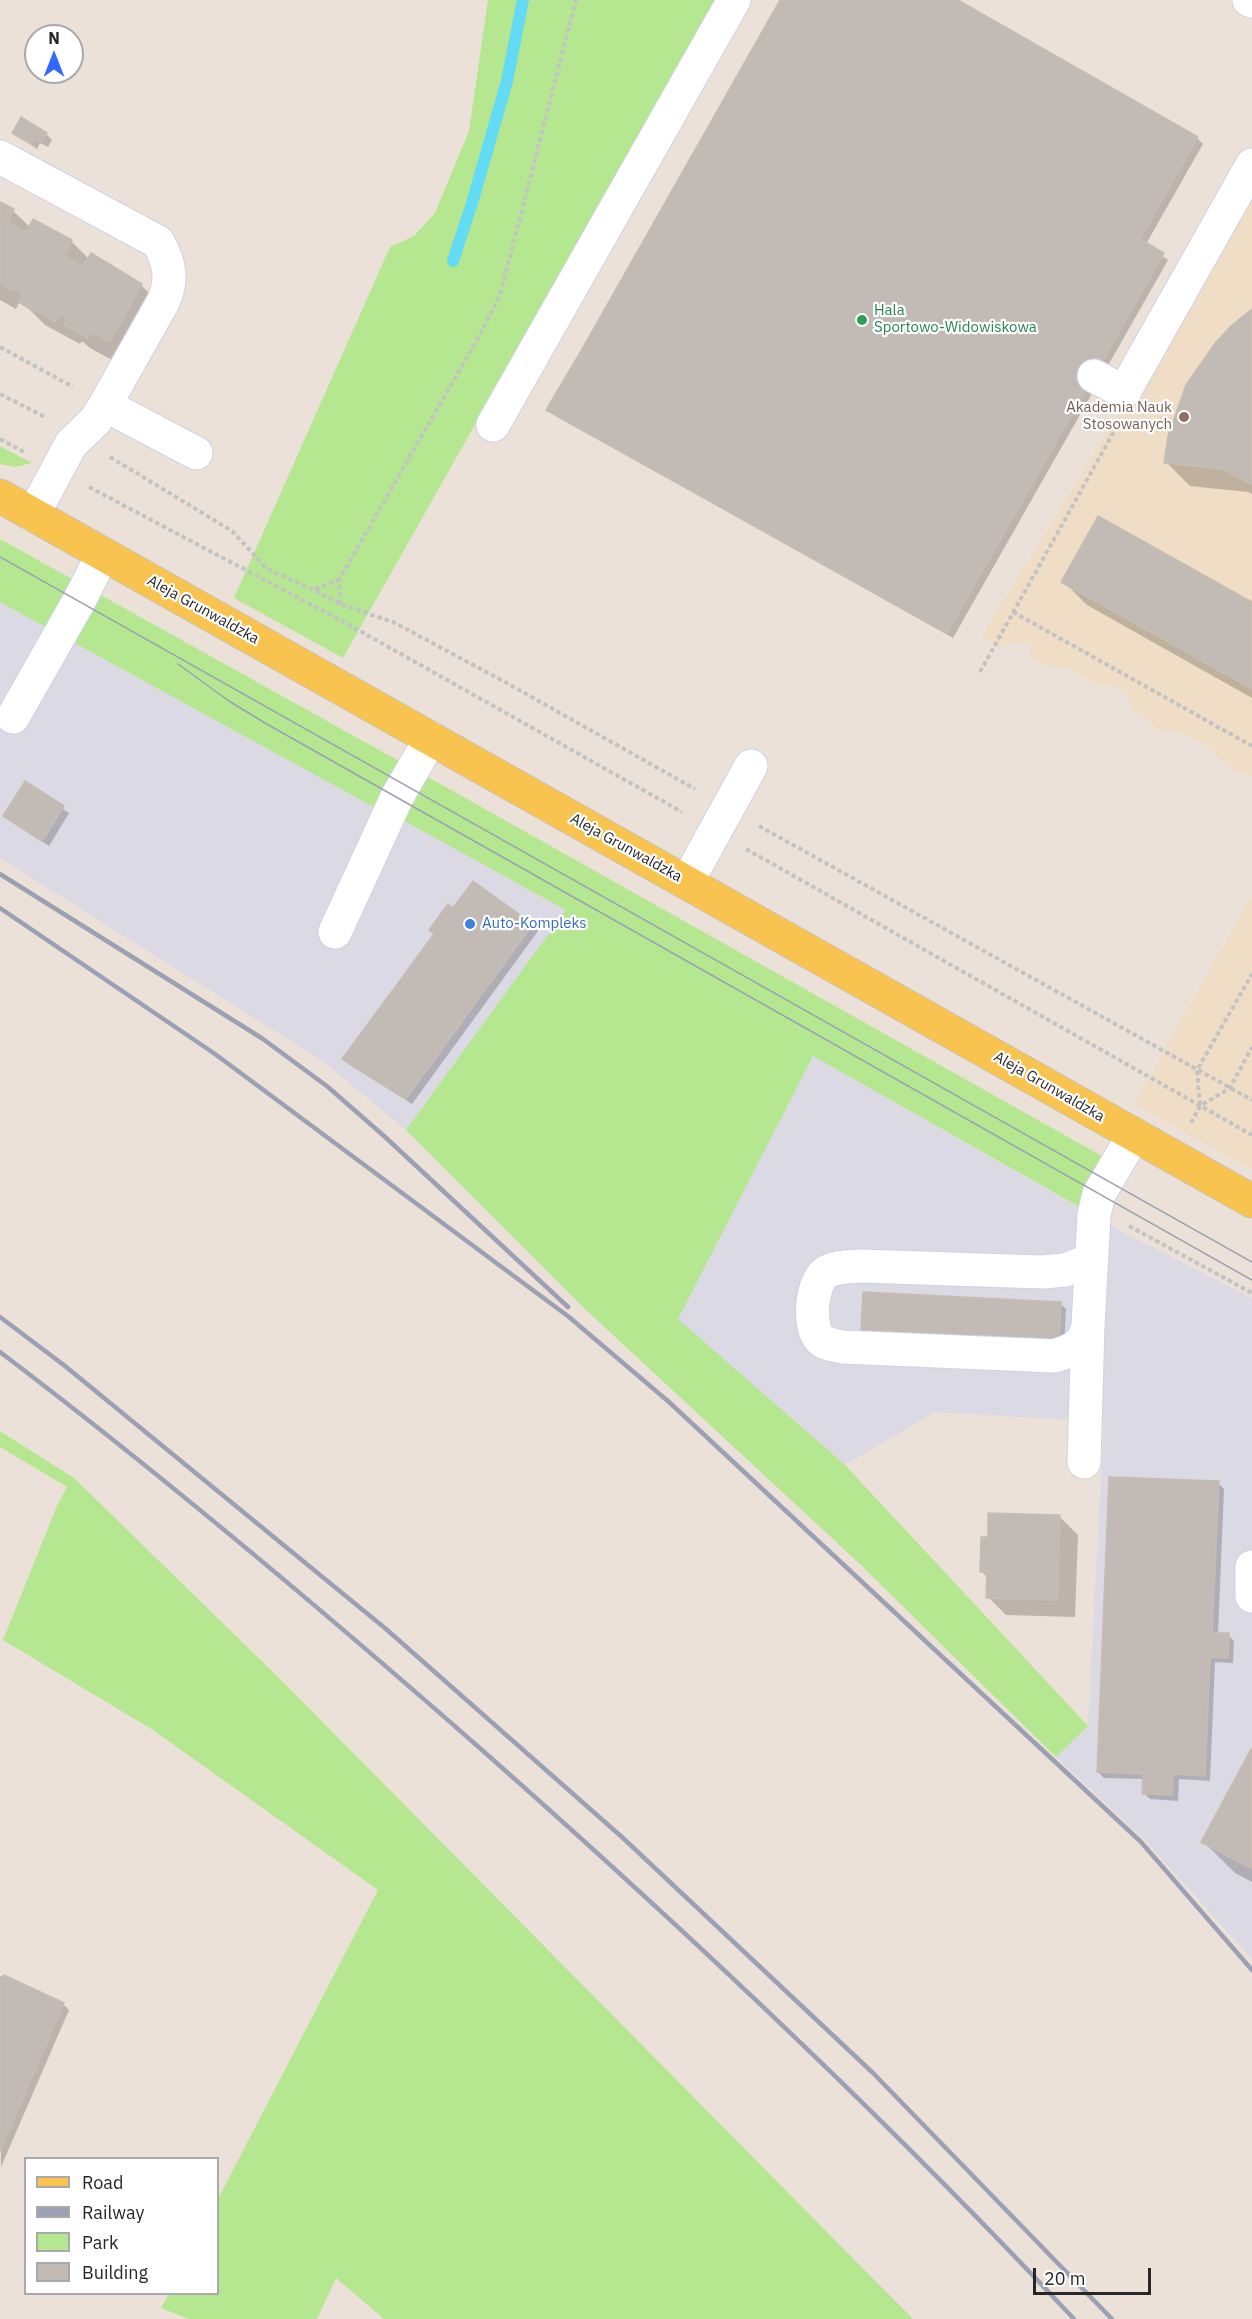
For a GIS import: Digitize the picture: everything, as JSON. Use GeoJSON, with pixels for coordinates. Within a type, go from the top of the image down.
{"type":"FeatureCollection","features":[{"type":"Feature","properties":{"kind":"main road","name":"Aleja Grunwaldzka"},"geometry":{"type":"LineString","coordinates":[[0,496],[1252,1201]]}},
{"type":"Feature","properties":{"kind":"lane"},"geometry":{"type":"LineString","coordinates":[[493,425],[734,0]]}},
{"type":"Feature","properties":{"kind":"lane"},"geometry":{"type":"LineString","coordinates":[[0,157],[158,242],[165,254],[170,278],[168,289],[105,405],[95,421],[71,444],[33,515]]}},
{"type":"Feature","properties":{"kind":"lane"},"geometry":{"type":"LineString","coordinates":[[1094,376],[1124,392],[1252,165]]}},
{"type":"Feature","properties":{"kind":"lane"},"geometry":{"type":"LineString","coordinates":[[105,405],[196,453]]}},
{"type":"Feature","properties":{"kind":"lane"},"geometry":{"type":"LineString","coordinates":[[13,717],[103,554]]}},
{"type":"Feature","properties":{"kind":"lane"},"geometry":{"type":"LineString","coordinates":[[335,932],[397,797],[431,738]]}},
{"type":"Feature","properties":{"kind":"lane"},"geometry":{"type":"LineString","coordinates":[[687,882],[751,766]]}},
{"type":"Feature","properties":{"kind":"lane"},"geometry":{"type":"LineString","coordinates":[[1084,1462],[1094,1215],[1099,1194],[1134,1135]]}},
{"type":"Feature","properties":{"kind":"lane"},"geometry":{"type":"LineString","coordinates":[[1088,1326],[1085,1338],[1078,1346],[1069,1352],[1054,1356],[842,1347],[826,1344],[818,1338],[814,1329],[813,1306],[817,1285],[825,1274],[838,1268],[862,1266],[1042,1272],[1065,1270],[1091,1260]]}},
{"type":"Feature","properties":{"kind":"lane"},"geometry":{"type":"LineString","coordinates":[[1252,1567],[1252,1596]]}},
{"type":"Feature","properties":{"kind":"path"},"geometry":{"type":"LineString","coordinates":[[340,604],[339,580],[482,331],[500,295],[576,0]]}},
{"type":"Feature","properties":{"kind":"path"},"geometry":{"type":"LineString","coordinates":[[0,346],[77,389]]}},
{"type":"Feature","properties":{"kind":"path"},"geometry":{"type":"LineString","coordinates":[[0,394],[78,437],[232,531],[267,569],[340,604],[393,622],[697,790]]}},
{"type":"Feature","properties":{"kind":"path"},"geometry":{"type":"LineString","coordinates":[[980,672],[1117,426]]}},
{"type":"Feature","properties":{"kind":"path"},"geometry":{"type":"LineString","coordinates":[[0,439],[344,622],[1252,1135]]}},
{"type":"Feature","properties":{"kind":"path"},"geometry":{"type":"LineString","coordinates":[[314,590],[339,580]]}},
{"type":"Feature","properties":{"kind":"path"},"geometry":{"type":"LineString","coordinates":[[1012,612],[1252,747]]}},
{"type":"Feature","properties":{"kind":"path"},"geometry":{"type":"LineString","coordinates":[[756,824],[1252,1100]]}},
{"type":"Feature","properties":{"kind":"path"},"geometry":{"type":"LineString","coordinates":[[1200,1106],[1197,1071],[1252,974]]}},
{"type":"Feature","properties":{"kind":"path"},"geometry":{"type":"LineString","coordinates":[[1200,1106],[1230,1088],[1252,1047]]}},
{"type":"Feature","properties":{"kind":"path"},"geometry":{"type":"LineString","coordinates":[[1123,1223],[1252,1293]]}},
{"type":"Feature","properties":{"kind":"shaded area","name":"Akademia Nauk Stosowanych"},"geometry":{"type":"Polygon","coordinates":[[[1252,197],[1252,776],[1233,770],[1215,755],[1207,744],[1175,731],[1161,731],[1135,711],[1126,694],[1117,686],[1099,686],[1068,668],[1046,666],[1029,657],[1030,643],[1007,642],[1001,649],[982,636],[1252,197]]]}},
{"type":"Feature","properties":{"kind":"shaded area"},"geometry":{"type":"Polygon","coordinates":[[[0,602],[567,910],[406,1130],[324,1062],[0,858],[0,602]]]}},
{"type":"Feature","properties":{"kind":"shaded area"},"geometry":{"type":"Polygon","coordinates":[[[1252,895],[1252,1170],[1134,1104],[1252,895]]]}},
{"type":"Feature","properties":{"kind":"shaded area"},"geometry":{"type":"Polygon","coordinates":[[[813,1056],[1124,1233],[1252,1298],[1252,1959],[1146,1841],[1056,1757],[1088,1726],[1104,1422],[935,1412],[845,1465],[677,1319],[813,1056]]]}},
{"type":"Feature","properties":{"kind":"green space"},"geometry":{"type":"Polygon","coordinates":[[[488,0],[715,0],[343,658],[234,598],[390,247],[414,236],[435,213],[469,131],[488,0]]]}},
{"type":"Feature","properties":{"kind":"green space"},"geometry":{"type":"Polygon","coordinates":[[[0,446],[32,463],[15,467],[0,464],[0,446]]]}},
{"type":"Feature","properties":{"kind":"green space"},"geometry":{"type":"Polygon","coordinates":[[[0,539],[1116,1164],[1094,1215],[813,1056],[678,1319],[845,1465],[1088,1726],[1056,1757],[861,1565],[585,1309],[406,1130],[566,910],[0,602],[0,539]]]}},
{"type":"Feature","properties":{"kind":"green space"},"geometry":{"type":"Polygon","coordinates":[[[0,1431],[74,1478],[279,1678],[913,2319],[384,2319],[336,2278],[317,2319],[189,2319],[161,2308],[168,2295],[219,2295],[219,2197],[378,1890],[153,1730],[3,1640],[57,1506],[67,1487],[0,1447],[0,1431]]]}},
{"type":"Feature","properties":{"kind":"building","name":"Hala Sportowo-Widowiskowa"},"geometry":{"type":"Polygon","coordinates":[[[780,0],[958,0],[1198,137],[1140,239],[1164,253],[1031,486],[1007,474],[953,568],[924,552],[915,565],[848,527],[856,513],[811,487],[816,477],[789,469],[764,457],[738,438],[728,424],[721,436],[675,411],[668,424],[600,386],[607,373],[578,356],[780,0]]]}},
{"type":"Feature","properties":{"kind":"building"},"geometry":{"type":"Polygon","coordinates":[[[21,117],[47,133],[41,143],[34,139],[31,144],[12,133],[21,117]]]}},
{"type":"Feature","properties":{"kind":"building"},"geometry":{"type":"Polygon","coordinates":[[[0,202],[14,209],[7,222],[26,232],[33,219],[72,240],[64,256],[83,267],[91,253],[142,284],[110,342],[92,332],[88,338],[64,325],[68,318],[60,315],[56,322],[19,301],[24,293],[16,289],[14,291],[0,283],[0,202]]]}},
{"type":"Feature","properties":{"kind":"building"},"geometry":{"type":"Polygon","coordinates":[[[1252,309],[1252,485],[1223,469],[1164,463],[1168,436],[1186,385],[1216,342],[1252,309]]]}},
{"type":"Feature","properties":{"kind":"building"},"geometry":{"type":"Polygon","coordinates":[[[578,356],[607,373],[600,386],[668,424],[675,411],[721,436],[728,424],[738,438],[764,457],[789,469],[816,477],[811,487],[856,513],[848,527],[915,565],[924,552],[953,568],[1007,474],[1031,486],[947,633],[546,410],[578,356]]]}},
{"type":"Feature","properties":{"kind":"building"},"geometry":{"type":"Polygon","coordinates":[[[1098,516],[1252,602],[1252,689],[1061,582],[1098,516]]]}},
{"type":"Feature","properties":{"kind":"building"},"geometry":{"type":"Polygon","coordinates":[[[25,781],[64,806],[42,841],[3,816],[25,781]]]}},
{"type":"Feature","properties":{"kind":"building"},"geometry":{"type":"Polygon","coordinates":[[[473,881],[533,924],[406,1099],[342,1059],[434,934],[429,930],[448,904],[453,908],[473,881]]]}},
{"type":"Feature","properties":{"kind":"building"},"geometry":{"type":"Polygon","coordinates":[[[863,1292],[1061,1302],[1059,1341],[861,1330],[863,1292]]]}},
{"type":"Feature","properties":{"kind":"building"},"geometry":{"type":"Polygon","coordinates":[[[1109,1477],[1219,1481],[1212,1633],[1229,1633],[1228,1658],[1210,1657],[1205,1776],[1173,1774],[1172,1795],[1142,1794],[1143,1774],[1097,1772],[1109,1477]]]}},
{"type":"Feature","properties":{"kind":"building"},"geometry":{"type":"Polygon","coordinates":[[[988,1513],[1060,1515],[1057,1600],[986,1598],[987,1572],[980,1572],[981,1537],[988,1537],[988,1513]]]}},
{"type":"Feature","properties":{"kind":"building"},"geometry":{"type":"Polygon","coordinates":[[[1252,1750],[1252,1869],[1201,1842],[1252,1750]]]}},
{"type":"Feature","properties":{"kind":"building"},"geometry":{"type":"Polygon","coordinates":[[[4,1975],[64,2003],[0,2151],[0,1983],[4,1975]]]}},
{"type":"Feature","properties":{"kind":"waterway"},"geometry":{"type":"LineString","coordinates":[[453,261],[507,81],[523,0]]}},
{"type":"Feature","properties":{"kind":"tram line"},"geometry":{"type":"LineString","coordinates":[[0,557],[1252,1262]]}},
{"type":"Feature","properties":{"kind":"tram line"},"geometry":{"type":"LineString","coordinates":[[178,664],[229,701],[265,723],[1252,1280]]}},
{"type":"Feature","properties":{"kind":"railway"},"geometry":{"type":"LineString","coordinates":[[0,874],[263,1039],[328,1087],[568,1307]]}},
{"type":"Feature","properties":{"kind":"railway"},"geometry":{"type":"LineString","coordinates":[[0,908],[215,1054],[569,1317],[669,1402],[1141,1842],[1252,1970]]}},
{"type":"Feature","properties":{"kind":"railway"},"geometry":{"type":"LineString","coordinates":[[0,1317],[65,1366],[386,1629],[623,1838],[873,2073],[1112,2319]]}},
{"type":"Feature","properties":{"kind":"railway"},"geometry":{"type":"LineString","coordinates":[[0,1352],[244,1546],[559,1818],[785,2027],[931,2171],[1074,2319]]}},
{"type":"Feature","properties":{"kind":"place","name":"Hala Sportowo-Widowiskowa"},"geometry":{"type":"Point","coordinates":[862,320]}},
{"type":"Feature","properties":{"kind":"place","name":"Akademia Nauk Stosowanych"},"geometry":{"type":"Point","coordinates":[1184,417]}},
{"type":"Feature","properties":{"kind":"place","name":"Auto-Kompleks"},"geometry":{"type":"Point","coordinates":[470,924]}}]}
